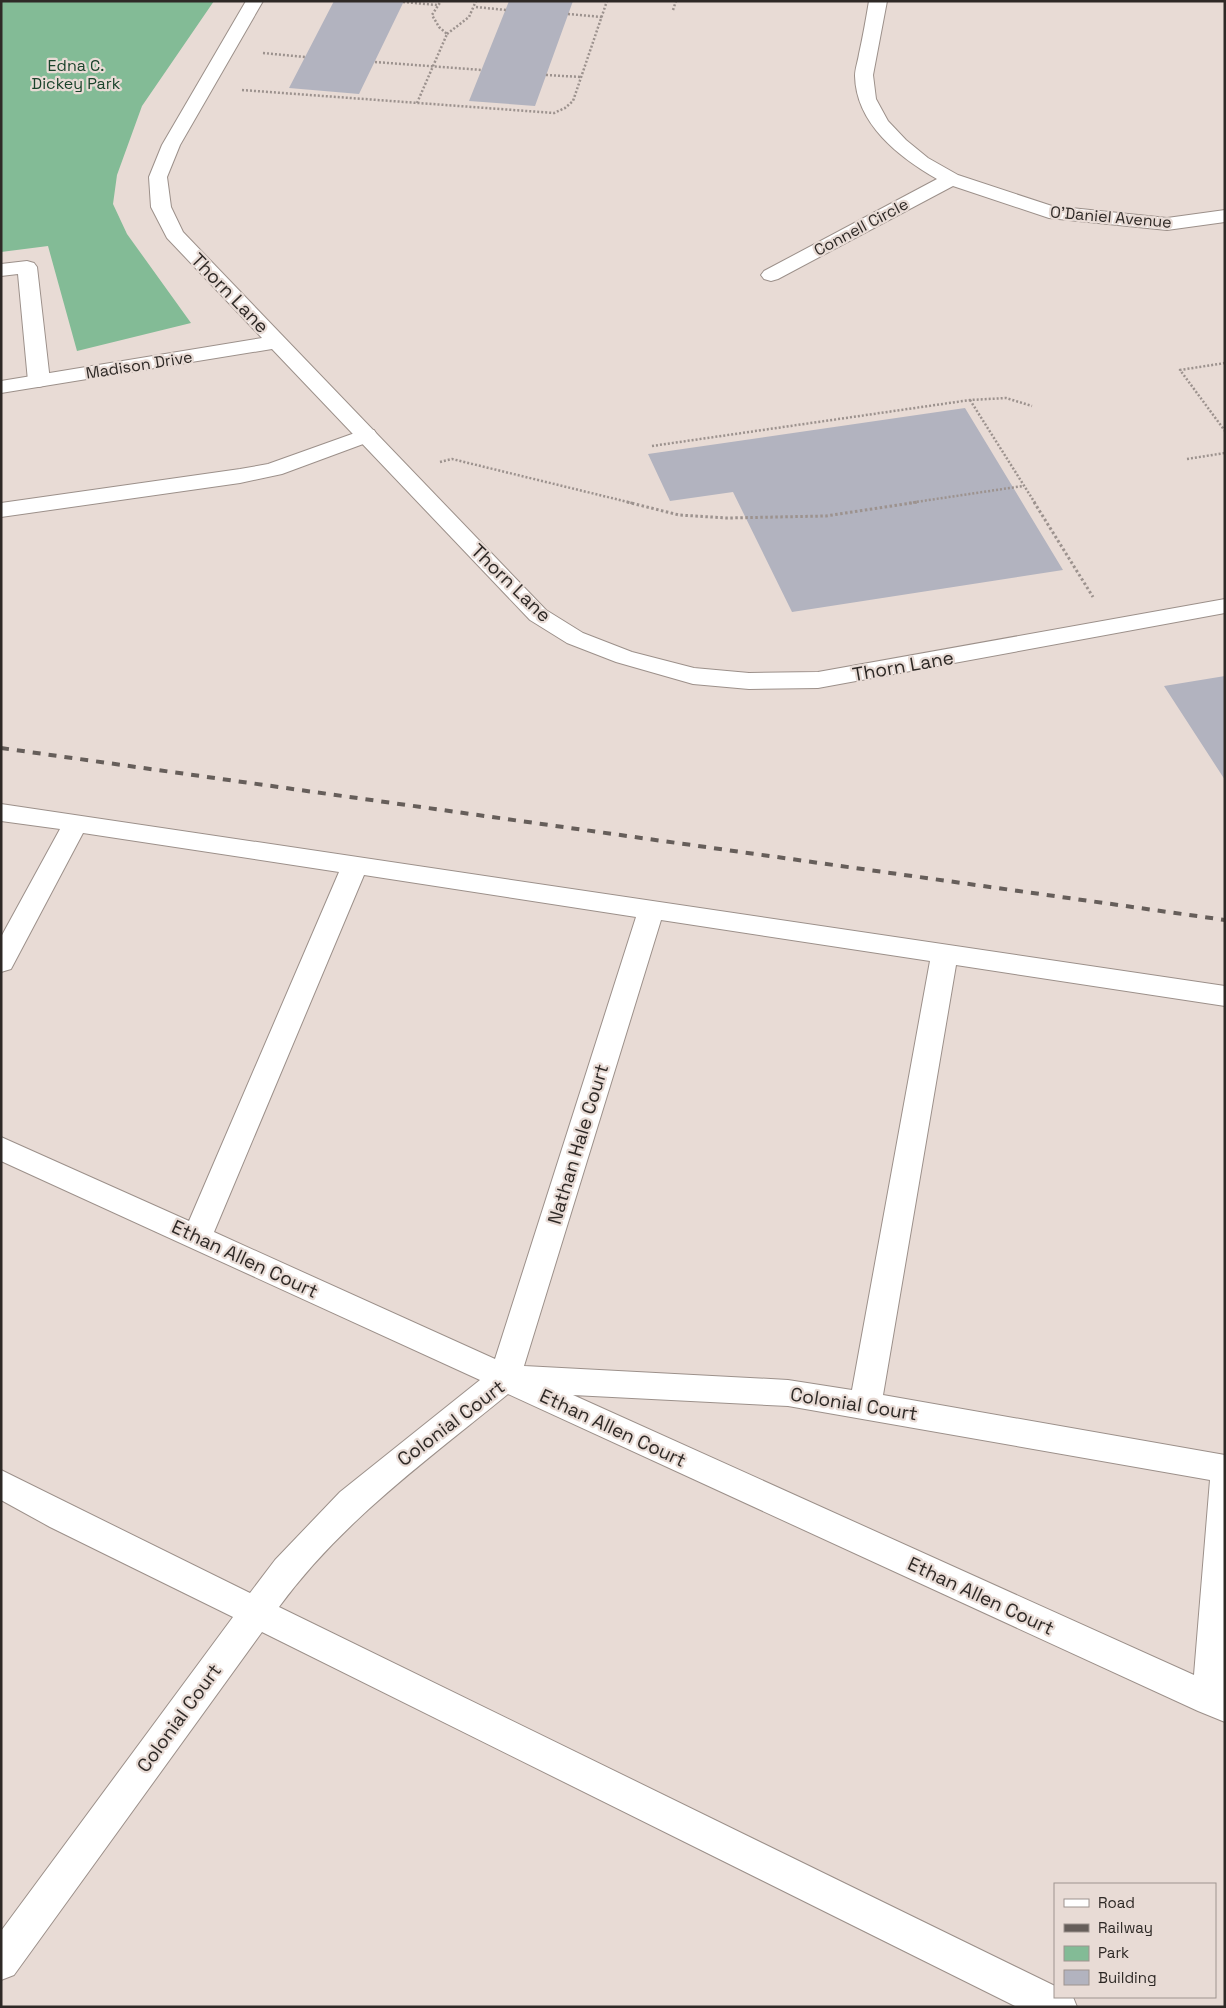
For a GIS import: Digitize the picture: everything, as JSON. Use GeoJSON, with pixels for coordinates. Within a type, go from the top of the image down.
{"type":"FeatureCollection","features":[{"type":"Feature","properties":{"kind":"street","name":"Thorn Lane"},"geometry":{"type":"LineString","coordinates":[[255,1],[172,145],[158,177],[160,207],[174,234],[538,615],[575,638],[624,657],[693,676],[749,681],[818,680],[1225,606]]}},
{"type":"Feature","properties":{"kind":"street","name":"O'Daniel Avenue"},"geometry":{"type":"LineString","coordinates":[[878,1],[864,76],[867,98],[880,123],[899,144],[921,162],[951,179],[1048,212],[1167,224],[1225,216]]}},
{"type":"Feature","properties":{"kind":"street","name":"Connell Circle"},"geometry":{"type":"LineString","coordinates":[[771,274],[951,179]]}},
{"type":"Feature","properties":{"kind":"street"},"geometry":{"type":"LineString","coordinates":[[1,270],[27,267],[39,381]]}},
{"type":"Feature","properties":{"kind":"street","name":"Madison Drive"},"geometry":{"type":"LineString","coordinates":[[1,386],[277,342]]}},
{"type":"Feature","properties":{"kind":"street"},"geometry":{"type":"LineString","coordinates":[[1,510],[240,476],[274,469],[366,435]]}},
{"type":"Feature","properties":{"kind":"street"},"geometry":{"type":"LineString","coordinates":[[1,812],[1225,996]]}},
{"type":"Feature","properties":{"kind":"street"},"geometry":{"type":"LineString","coordinates":[[1,962],[76,823]]}},
{"type":"Feature","properties":{"kind":"street"},"geometry":{"type":"LineString","coordinates":[[197,1237],[355,865]]}},
{"type":"Feature","properties":{"kind":"street","name":"Nathan Hale Court"},"geometry":{"type":"LineString","coordinates":[[505,1378],[651,910]]}},
{"type":"Feature","properties":{"kind":"street"},"geometry":{"type":"LineString","coordinates":[[865,1405],[945,953]]}},
{"type":"Feature","properties":{"kind":"street","name":"Ethan Allen Court"},"geometry":{"type":"LineString","coordinates":[[1,1148],[1217,1704]]}},
{"type":"Feature","properties":{"kind":"street","name":"Colonial Court"},"geometry":{"type":"LineString","coordinates":[[1,1962],[287,1570],[352,1502],[505,1378],[788,1393],[1225,1469]]}},
{"type":"Feature","properties":{"kind":"street"},"geometry":{"type":"LineString","coordinates":[[1217,1704],[1225,1483]]}},
{"type":"Feature","properties":{"kind":"street"},"geometry":{"type":"LineString","coordinates":[[1,1484],[62,1517],[1058,2007]]}},
{"type":"Feature","properties":{"kind":"path"},"geometry":{"type":"LineString","coordinates":[[441,1],[432,15],[439,27],[447,34]]}},
{"type":"Feature","properties":{"kind":"path"},"geometry":{"type":"LineString","coordinates":[[417,103],[447,34],[469,18],[476,7],[476,1]]}},
{"type":"Feature","properties":{"kind":"path"},"geometry":{"type":"LineString","coordinates":[[242,90],[554,113],[565,108],[573,101],[607,1]]}},
{"type":"Feature","properties":{"kind":"path"},"geometry":{"type":"LineString","coordinates":[[674,10],[676,1]]}},
{"type":"Feature","properties":{"kind":"path"},"geometry":{"type":"LineString","coordinates":[[403,2],[437,5]]}},
{"type":"Feature","properties":{"kind":"path"},"geometry":{"type":"LineString","coordinates":[[476,7],[506,10]]}},
{"type":"Feature","properties":{"kind":"path"},"geometry":{"type":"LineString","coordinates":[[568,14],[602,17]]}},
{"type":"Feature","properties":{"kind":"path"},"geometry":{"type":"LineString","coordinates":[[262,53],[305,57]]}},
{"type":"Feature","properties":{"kind":"path"},"geometry":{"type":"LineString","coordinates":[[375,62],[482,70]]}},
{"type":"Feature","properties":{"kind":"path"},"geometry":{"type":"LineString","coordinates":[[546,75],[581,77]]}},
{"type":"Feature","properties":{"kind":"path"},"geometry":{"type":"LineString","coordinates":[[1225,363],[1180,370],[1225,431]]}},
{"type":"Feature","properties":{"kind":"path"},"geometry":{"type":"LineString","coordinates":[[652,446],[970,400],[1006,398],[1032,406]]}},
{"type":"Feature","properties":{"kind":"path"},"geometry":{"type":"LineString","coordinates":[[970,400],[1096,602]]}},
{"type":"Feature","properties":{"kind":"path"},"geometry":{"type":"LineString","coordinates":[[1188,459],[1225,453]]}},
{"type":"Feature","properties":{"kind":"path"},"geometry":{"type":"LineString","coordinates":[[439,462],[452,459],[679,515],[728,518],[826,516],[1023,486]]}},
{"type":"Feature","properties":{"kind":"green space","name":"Edna C. Dickey Park"},"geometry":{"type":"Polygon","coordinates":[[[1,1],[214,1],[142,106],[117,175],[113,204],[127,234],[191,323],[77,351],[48,246],[1,252],[1,1]]]}},
{"type":"Feature","properties":{"kind":"building"},"geometry":{"type":"Polygon","coordinates":[[[334,1],[404,1],[359,94],[289,88],[334,1]]]}},
{"type":"Feature","properties":{"kind":"building"},"geometry":{"type":"Polygon","coordinates":[[[509,1],[573,1],[535,106],[469,101],[509,1]]]}},
{"type":"Feature","properties":{"kind":"building"},"geometry":{"type":"Polygon","coordinates":[[[965,408],[1063,570],[792,612],[733,492],[670,501],[648,454],[965,408]]]}},
{"type":"Feature","properties":{"kind":"building"},"geometry":{"type":"Polygon","coordinates":[[[1225,676],[1225,780],[1164,686],[1225,676]]]}},
{"type":"Feature","properties":{"kind":"railway"},"geometry":{"type":"LineString","coordinates":[[1,748],[1225,920]]}}]}
